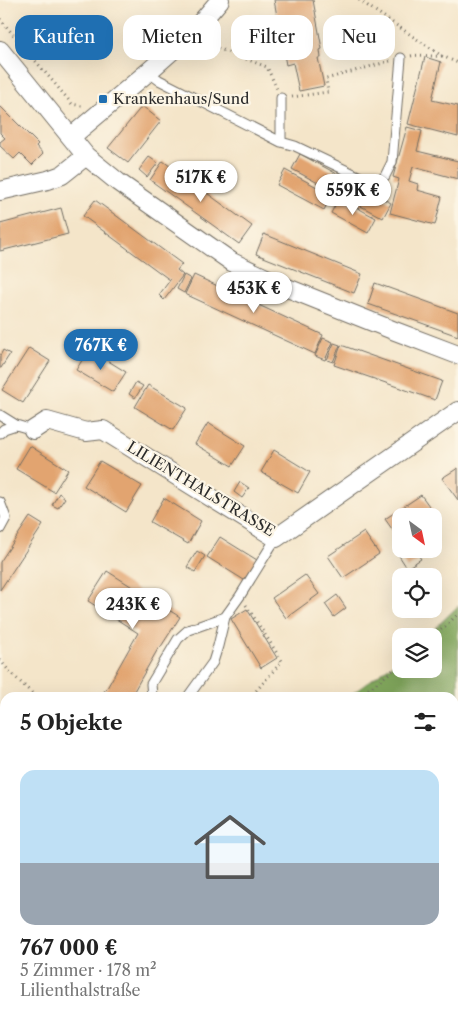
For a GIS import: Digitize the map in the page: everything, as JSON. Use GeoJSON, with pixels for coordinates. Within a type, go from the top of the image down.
{"type":"FeatureCollection","features":[{"type":"Feature","properties":{"kind":"street"},"geometry":{"type":"LineString","coordinates":[[207,15],[220,0]]}},
{"type":"Feature","properties":{"kind":"street"},"geometry":{"type":"LineString","coordinates":[[0,50],[86,156],[118,182],[232,262],[285,287],[458,355]]}},
{"type":"Feature","properties":{"kind":"street"},"geometry":{"type":"LineString","coordinates":[[71,136],[161,60]]}},
{"type":"Feature","properties":{"kind":"street"},"geometry":{"type":"LineString","coordinates":[[0,191],[62,175],[86,156]]}},
{"type":"Feature","properties":{"kind":"street","name":"LILIENTHALSTRASSE"},"geometry":{"type":"LineString","coordinates":[[24,428],[47,420],[86,432],[103,430],[276,538],[458,411]]}},
{"type":"Feature","properties":{"kind":"lane"},"geometry":{"type":"LineString","coordinates":[[148,72],[159,80],[282,142],[295,146],[375,184],[386,176],[392,162],[401,58]]}},
{"type":"Feature","properties":{"kind":"lane"},"geometry":{"type":"LineString","coordinates":[[281,98],[282,142]]}},
{"type":"Feature","properties":{"kind":"lane"},"geometry":{"type":"LineString","coordinates":[[0,415],[24,428]]}},
{"type":"Feature","properties":{"kind":"lane"},"geometry":{"type":"LineString","coordinates":[[0,433],[4,430],[24,428]]}},
{"type":"Feature","properties":{"kind":"lane"},"geometry":{"type":"LineString","coordinates":[[0,502],[6,518],[0,529]]}},
{"type":"Feature","properties":{"kind":"lane"},"geometry":{"type":"LineString","coordinates":[[191,692],[213,662],[225,617],[276,538]]}},
{"type":"Feature","properties":{"kind":"lane"},"geometry":{"type":"LineString","coordinates":[[152,692],[151,684],[178,639],[188,630],[225,617]]}},
{"type":"Feature","properties":{"kind":"path"},"geometry":{"type":"LineString","coordinates":[[360,0],[442,56],[458,63]]}},
{"type":"Feature","properties":{"kind":"path"},"geometry":{"type":"LineString","coordinates":[[0,18],[72,104],[88,107]]}},
{"type":"Feature","properties":{"kind":"path"},"geometry":{"type":"LineString","coordinates":[[221,50],[267,67],[281,98],[328,92],[326,79],[401,58],[422,54],[432,57],[442,56]]}},
{"type":"Feature","properties":{"kind":"path"},"geometry":{"type":"LineString","coordinates":[[240,596],[282,661],[255,692]]}},
{"type":"Feature","properties":{"kind":"path"},"geometry":{"type":"LineString","coordinates":[[442,629],[458,614]]}},
{"type":"Feature","properties":{"kind":"path"},"geometry":{"type":"LineString","coordinates":[[0,660],[31,692]]}},
{"type":"Feature","properties":{"kind":"path"},"geometry":{"type":"LineString","coordinates":[[364,692],[392,671]]}},
{"type":"Feature","properties":{"kind":"green space"},"geometry":{"type":"Polygon","coordinates":[[[458,606],[458,692],[355,692],[392,665],[392,678],[442,678],[442,628],[435,628],[458,606]]]}},
{"type":"Feature","properties":{"kind":"building"},"geometry":{"type":"Polygon","coordinates":[[[274,0],[313,0],[322,49],[320,50],[321,58],[318,58],[324,86],[299,91],[293,63],[286,65],[285,60],[313,60],[313,15],[277,15],[274,0]]]}},
{"type":"Feature","properties":{"kind":"building"},"geometry":{"type":"Polygon","coordinates":[[[425,57],[441,62],[432,100],[458,106],[458,137],[408,124],[425,57]]]}},
{"type":"Feature","properties":{"kind":"building"},"geometry":{"type":"Polygon","coordinates":[[[0,106],[38,144],[36,146],[43,154],[32,165],[20,153],[14,159],[0,146],[0,142],[5,138],[0,133],[0,106]]]}},
{"type":"Feature","properties":{"kind":"building"},"geometry":{"type":"Polygon","coordinates":[[[142,106],[161,121],[128,163],[108,148],[142,106]]]}},
{"type":"Feature","properties":{"kind":"building"},"geometry":{"type":"Polygon","coordinates":[[[407,127],[422,131],[417,151],[458,161],[458,179],[413,167],[409,181],[418,184],[417,190],[442,197],[435,225],[390,213],[399,179],[393,177],[407,127]]]}},
{"type":"Feature","properties":{"kind":"building"},"geometry":{"type":"Polygon","coordinates":[[[300,154],[391,203],[383,218],[292,169],[300,154]]]}},
{"type":"Feature","properties":{"kind":"building"},"geometry":{"type":"Polygon","coordinates":[[[149,157],[158,163],[147,177],[139,170],[149,157]]]}},
{"type":"Feature","properties":{"kind":"building"},"geometry":{"type":"Polygon","coordinates":[[[163,161],[252,226],[239,244],[150,180],[163,161]]]}},
{"type":"Feature","properties":{"kind":"building"},"geometry":{"type":"Polygon","coordinates":[[[285,170],[332,195],[324,210],[277,185],[285,170]]]}},
{"type":"Feature","properties":{"kind":"building"},"geometry":{"type":"Polygon","coordinates":[[[339,198],[376,218],[368,233],[331,213],[339,198]]]}},
{"type":"Feature","properties":{"kind":"building"},"geometry":{"type":"Polygon","coordinates":[[[95,200],[182,264],[177,270],[183,275],[164,300],[159,295],[170,280],[83,216],[95,200]]]}},
{"type":"Feature","properties":{"kind":"building"},"geometry":{"type":"Polygon","coordinates":[[[61,208],[68,234],[0,251],[0,224],[61,208]]]}},
{"type":"Feature","properties":{"kind":"building"},"geometry":{"type":"Polygon","coordinates":[[[264,234],[362,274],[354,293],[256,254],[264,234]]]}},
{"type":"Feature","properties":{"kind":"building"},"geometry":{"type":"Polygon","coordinates":[[[184,275],[191,279],[184,293],[177,289],[184,275]]]}},
{"type":"Feature","properties":{"kind":"building"},"geometry":{"type":"Polygon","coordinates":[[[194,275],[323,335],[315,354],[185,294],[194,275]]]}},
{"type":"Feature","properties":{"kind":"building"},"geometry":{"type":"Polygon","coordinates":[[[375,283],[458,313],[458,336],[368,304],[375,283]]]}},
{"type":"Feature","properties":{"kind":"building"},"geometry":{"type":"Polygon","coordinates":[[[323,338],[333,342],[325,360],[315,356],[323,338]]]}},
{"type":"Feature","properties":{"kind":"building"},"geometry":{"type":"Polygon","coordinates":[[[334,343],[340,345],[333,362],[327,360],[334,343]]]}},
{"type":"Feature","properties":{"kind":"building"},"geometry":{"type":"Polygon","coordinates":[[[341,345],[442,381],[435,400],[334,365],[341,345]]]}},
{"type":"Feature","properties":{"kind":"building"},"geometry":{"type":"Polygon","coordinates":[[[29,348],[50,361],[23,403],[2,390],[29,348]]]}},
{"type":"Feature","properties":{"kind":"building"},"geometry":{"type":"Polygon","coordinates":[[[89,349],[126,372],[113,392],[76,370],[89,349]]]}},
{"type":"Feature","properties":{"kind":"building"},"geometry":{"type":"Polygon","coordinates":[[[3,350],[10,354],[0,368],[0,356],[3,350]]]}},
{"type":"Feature","properties":{"kind":"building"},"geometry":{"type":"Polygon","coordinates":[[[136,382],[143,386],[135,398],[129,394],[136,382]]]}},
{"type":"Feature","properties":{"kind":"building"},"geometry":{"type":"Polygon","coordinates":[[[148,385],[187,408],[173,430],[135,407],[148,385]]]}},
{"type":"Feature","properties":{"kind":"building"},"geometry":{"type":"Polygon","coordinates":[[[208,423],[245,446],[232,466],[195,444],[208,423]]]}},
{"type":"Feature","properties":{"kind":"building"},"geometry":{"type":"Polygon","coordinates":[[[30,446],[68,470],[54,492],[16,469],[30,446]]]}},
{"type":"Feature","properties":{"kind":"building"},"geometry":{"type":"Polygon","coordinates":[[[274,450],[310,472],[298,493],[261,472],[274,450]]]}},
{"type":"Feature","properties":{"kind":"building"},"geometry":{"type":"Polygon","coordinates":[[[100,461],[142,486],[126,512],[84,486],[100,461]]]}},
{"type":"Feature","properties":{"kind":"building"},"geometry":{"type":"Polygon","coordinates":[[[458,468],[458,500],[442,478],[458,468]]]}},
{"type":"Feature","properties":{"kind":"building"},"geometry":{"type":"Polygon","coordinates":[[[240,482],[249,488],[242,498],[234,492],[240,482]]]}},
{"type":"Feature","properties":{"kind":"building"},"geometry":{"type":"Polygon","coordinates":[[[59,493],[65,498],[58,508],[52,505],[59,493]]]}},
{"type":"Feature","properties":{"kind":"building"},"geometry":{"type":"Polygon","coordinates":[[[421,495],[431,508],[402,508],[421,495]]]}},
{"type":"Feature","properties":{"kind":"building"},"geometry":{"type":"Polygon","coordinates":[[[164,498],[201,521],[188,544],[150,522],[164,498]]]}},
{"type":"Feature","properties":{"kind":"building"},"geometry":{"type":"Polygon","coordinates":[[[392,514],[392,529],[385,519],[392,514]]]}},
{"type":"Feature","properties":{"kind":"building"},"geometry":{"type":"Polygon","coordinates":[[[30,517],[43,525],[0,590],[0,562],[30,517]]]}},
{"type":"Feature","properties":{"kind":"building"},"geometry":{"type":"Polygon","coordinates":[[[364,532],[379,554],[343,578],[328,556],[364,532]]]}},
{"type":"Feature","properties":{"kind":"building"},"geometry":{"type":"Polygon","coordinates":[[[220,537],[257,560],[244,580],[207,557],[220,537]]]}},
{"type":"Feature","properties":{"kind":"building"},"geometry":{"type":"Polygon","coordinates":[[[197,551],[205,556],[195,572],[187,567],[197,551]]]}},
{"type":"Feature","properties":{"kind":"building"},"geometry":{"type":"Polygon","coordinates":[[[401,558],[421,559],[407,568],[401,558]]]}},
{"type":"Feature","properties":{"kind":"building"},"geometry":{"type":"Polygon","coordinates":[[[107,571],[180,617],[159,647],[133,692],[103,692],[138,633],[88,601],[107,571]]]}},
{"type":"Feature","properties":{"kind":"building"},"geometry":{"type":"Polygon","coordinates":[[[305,575],[319,594],[286,618],[272,598],[305,575]]]}},
{"type":"Feature","properties":{"kind":"building"},"geometry":{"type":"Polygon","coordinates":[[[337,595],[346,608],[334,617],[325,604],[337,595]]]}},
{"type":"Feature","properties":{"kind":"building"},"geometry":{"type":"Polygon","coordinates":[[[247,609],[277,658],[261,668],[231,619],[247,609]]]}},
{"type":"Feature","properties":{"kind":"place","name":"Krankenhaus/Sund"},"geometry":{"type":"Point","coordinates":[103,99]}}]}
